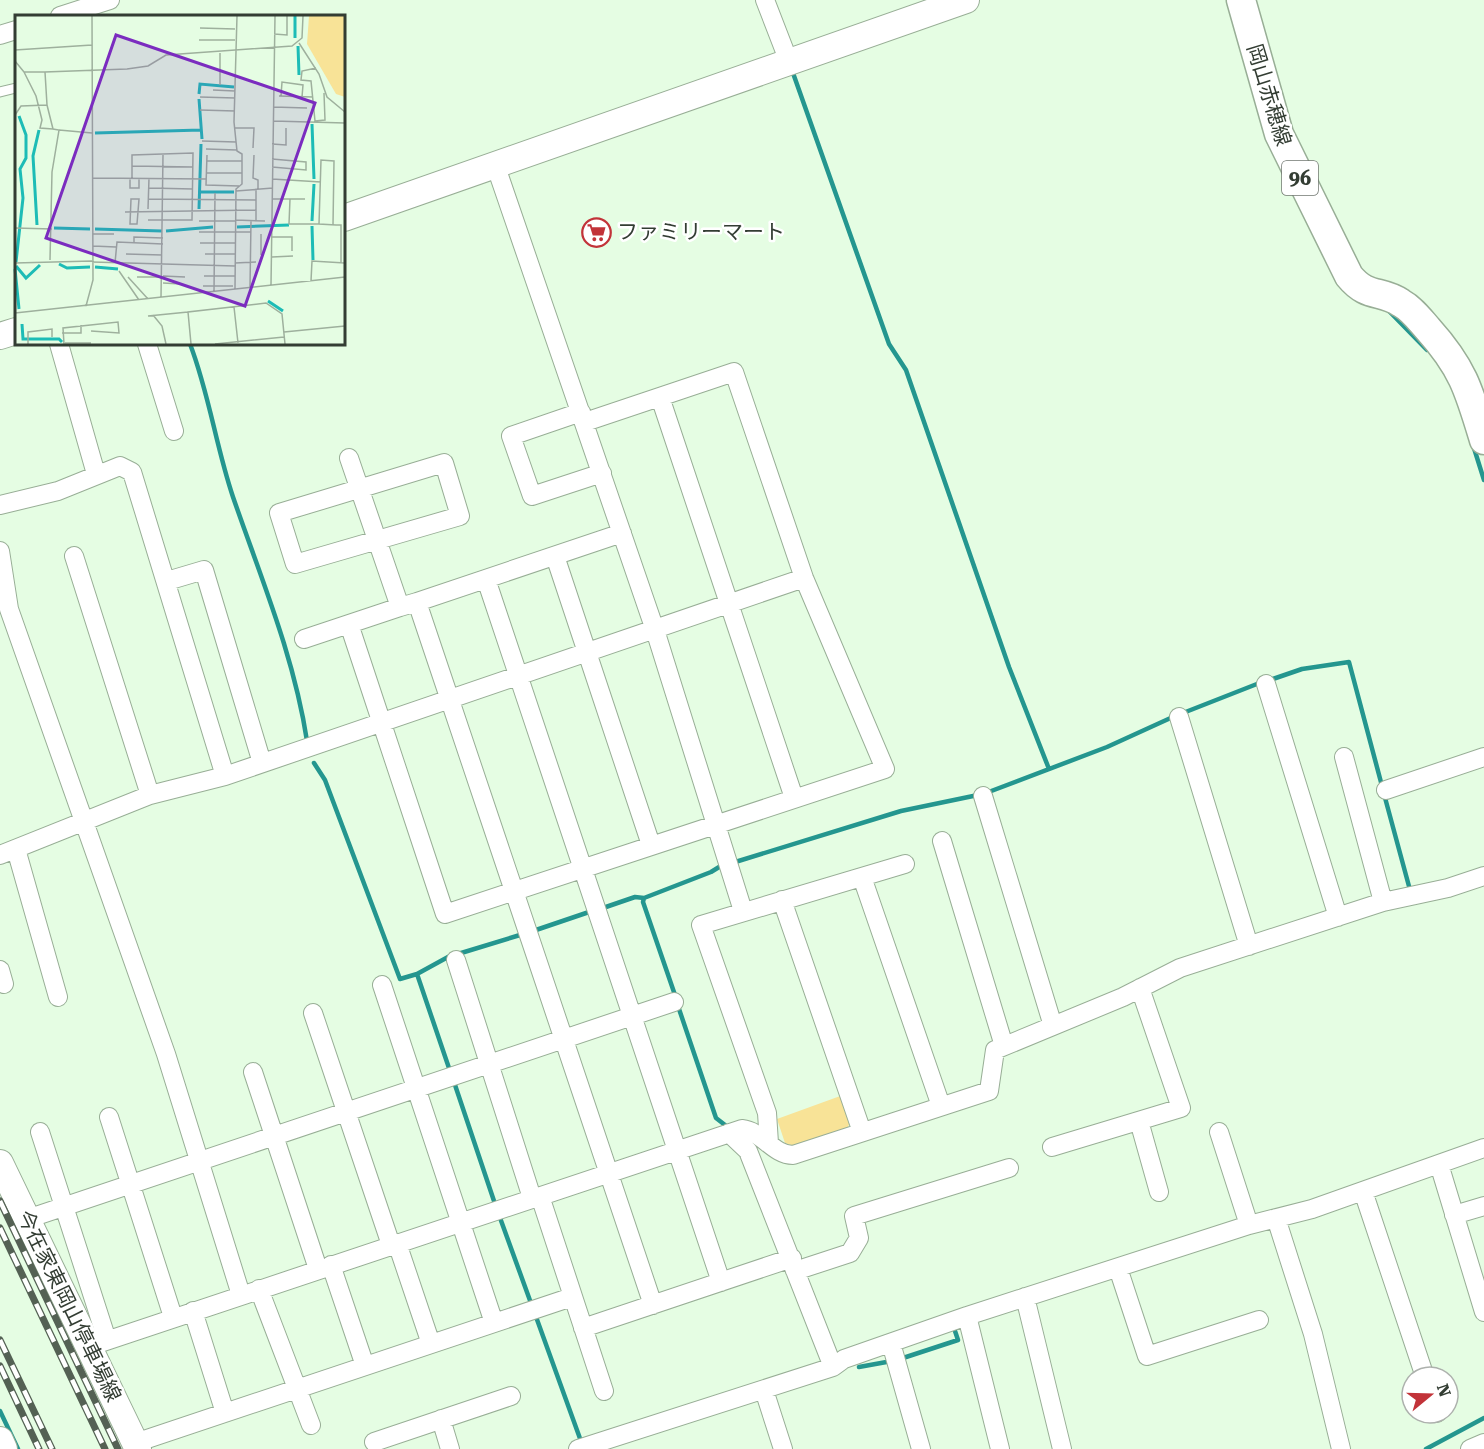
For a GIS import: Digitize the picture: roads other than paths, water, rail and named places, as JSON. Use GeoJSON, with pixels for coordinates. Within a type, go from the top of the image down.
{"type":"FeatureCollection","features":[{"type":"Feature","properties":{"kind":"main road","name":"岡山赤穂線"},"geometry":{"type":"LineString","coordinates":[[1241,0],[1279,134],[1349,276],[1360,289],[1392,297],[1403,304],[1449,353],[1461,370],[1484,440]]}},
{"type":"Feature","properties":{"kind":"street"},"geometry":{"type":"LineString","coordinates":[[69,11],[110,0]]}},
{"type":"Feature","properties":{"kind":"street"},"geometry":{"type":"LineString","coordinates":[[765,0],[789,62]]}},
{"type":"Feature","properties":{"kind":"street"},"geometry":{"type":"LineString","coordinates":[[345,218],[966,0]]}},
{"type":"Feature","properties":{"kind":"street"},"geometry":{"type":"LineString","coordinates":[[0,34],[15,30]]}},
{"type":"Feature","properties":{"kind":"street"},"geometry":{"type":"LineString","coordinates":[[495,164],[655,630],[743,911]]}},
{"type":"Feature","properties":{"kind":"street"},"geometry":{"type":"LineString","coordinates":[[0,336],[15,331]]}},
{"type":"Feature","properties":{"kind":"street"},"geometry":{"type":"LineString","coordinates":[[59,345],[96,474]]}},
{"type":"Feature","properties":{"kind":"street"},"geometry":{"type":"LineString","coordinates":[[147,345],[174,431]]}},
{"type":"Feature","properties":{"kind":"street"},"geometry":{"type":"LineString","coordinates":[[349,624],[380,724],[445,914],[885,769],[804,578],[734,372],[660,397],[511,436],[532,496],[602,473]]}},
{"type":"Feature","properties":{"kind":"street"},"geometry":{"type":"LineString","coordinates":[[660,397],[794,798]]}},
{"type":"Feature","properties":{"kind":"street"},"geometry":{"type":"LineString","coordinates":[[349,458],[377,540],[409,605],[449,701],[653,1305]]}},
{"type":"Feature","properties":{"kind":"street"},"geometry":{"type":"LineString","coordinates":[[444,463],[460,516],[377,540],[295,564],[279,513],[444,463]]}},
{"type":"Feature","properties":{"kind":"street"},"geometry":{"type":"LineString","coordinates":[[0,505],[58,491],[120,466],[132,472],[225,776]]}},
{"type":"Feature","properties":{"kind":"street"},"geometry":{"type":"LineString","coordinates":[[304,639],[622,533]]}},
{"type":"Feature","properties":{"kind":"street"},"geometry":{"type":"LineString","coordinates":[[0,551],[5,610],[166,1054],[241,1295]]}},
{"type":"Feature","properties":{"kind":"street"},"geometry":{"type":"LineString","coordinates":[[74,556],[150,795]]}},
{"type":"Feature","properties":{"kind":"street"},"geometry":{"type":"LineString","coordinates":[[555,556],[651,845]]}},
{"type":"Feature","properties":{"kind":"street"},"geometry":{"type":"LineString","coordinates":[[166,581],[204,570],[262,763]]}},
{"type":"Feature","properties":{"kind":"street"},"geometry":{"type":"LineString","coordinates":[[58,997],[5,849],[84,823],[150,795],[225,776],[804,578]]}},
{"type":"Feature","properties":{"kind":"street"},"geometry":{"type":"LineString","coordinates":[[486,579],[721,1282]]}},
{"type":"Feature","properties":{"kind":"street"},"geometry":{"type":"LineString","coordinates":[[1266,684],[1338,917]]}},
{"type":"Feature","properties":{"kind":"street"},"geometry":{"type":"LineString","coordinates":[[1179,717],[1249,945]]}},
{"type":"Feature","properties":{"kind":"street"},"geometry":{"type":"LineString","coordinates":[[1344,757],[1383,902]]}},
{"type":"Feature","properties":{"kind":"street"},"geometry":{"type":"LineString","coordinates":[[1386,790],[1484,757]]}},
{"type":"Feature","properties":{"kind":"street"},"geometry":{"type":"LineString","coordinates":[[983,796],[1053,1026]]}},
{"type":"Feature","properties":{"kind":"street"},"geometry":{"type":"LineString","coordinates":[[942,841],[1004,1046]]}},
{"type":"Feature","properties":{"kind":"street"},"geometry":{"type":"LineString","coordinates":[[769,1143],[768,1113],[701,925],[905,864]]}},
{"type":"Feature","properties":{"kind":"street"},"geometry":{"type":"LineString","coordinates":[[40,1132],[63,1206],[98,1343],[729,1133],[749,1130],[786,1155],[794,1155],[989,1091],[995,1050],[1140,988],[1180,968],[1383,902],[1448,888],[1484,876]]}},
{"type":"Feature","properties":{"kind":"street"},"geometry":{"type":"LineString","coordinates":[[862,877],[941,1106]]}},
{"type":"Feature","properties":{"kind":"street"},"geometry":{"type":"LineString","coordinates":[[782,900],[862,1132]]}},
{"type":"Feature","properties":{"kind":"street"},"geometry":{"type":"LineString","coordinates":[[456,960],[604,1391]]}},
{"type":"Feature","properties":{"kind":"street"},"geometry":{"type":"LineString","coordinates":[[382,986],[459,1222],[495,1323]]}},
{"type":"Feature","properties":{"kind":"street"},"geometry":{"type":"LineString","coordinates":[[1052,1147],[1182,1108],[1140,988]]}},
{"type":"Feature","properties":{"kind":"street"},"geometry":{"type":"LineString","coordinates":[[27,1219],[674,1002]]}},
{"type":"Feature","properties":{"kind":"street"},"geometry":{"type":"LineString","coordinates":[[312,1013],[431,1344]]}},
{"type":"Feature","properties":{"kind":"street"},"geometry":{"type":"LineString","coordinates":[[252,1072],[272,1136],[365,1366]]}},
{"type":"Feature","properties":{"kind":"street"},"geometry":{"type":"LineString","coordinates":[[109,1118],[173,1317]]}},
{"type":"Feature","properties":{"kind":"street"},"geometry":{"type":"LineString","coordinates":[[1139,1121],[1159,1192]]}},
{"type":"Feature","properties":{"kind":"street"},"geometry":{"type":"LineString","coordinates":[[1219,1132],[1249,1225]]}},
{"type":"Feature","properties":{"kind":"street"},"geometry":{"type":"LineString","coordinates":[[729,1133],[748,1150],[798,1266],[833,1366]]}},
{"type":"Feature","properties":{"kind":"street"},"geometry":{"type":"LineString","coordinates":[[582,1448],[764,1390],[833,1366],[844,1359],[894,1354],[967,1316],[1249,1225],[1363,1191],[1484,1148]]}},
{"type":"Feature","properties":{"kind":"street","name":"今在家東岡山停車場線"},"geometry":{"type":"LineString","coordinates":[[0,1163],[27,1219],[98,1343],[136,1446]]}},
{"type":"Feature","properties":{"kind":"street"},"geometry":{"type":"LineString","coordinates":[[1439,1164],[1484,1312]]}},
{"type":"Feature","properties":{"kind":"street"},"geometry":{"type":"LineString","coordinates":[[583,1328],[721,1282],[850,1253],[860,1238],[854,1216],[1009,1168]]}},
{"type":"Feature","properties":{"kind":"street"},"geometry":{"type":"LineString","coordinates":[[1363,1191],[1421,1365]]}},
{"type":"Feature","properties":{"kind":"street"},"geometry":{"type":"LineString","coordinates":[[1455,1215],[1484,1206]]}},
{"type":"Feature","properties":{"kind":"street"},"geometry":{"type":"LineString","coordinates":[[1276,1218],[1313,1334],[1341,1449]]}},
{"type":"Feature","properties":{"kind":"street"},"geometry":{"type":"LineString","coordinates":[[1118,1268],[1147,1356],[1259,1320]]}},
{"type":"Feature","properties":{"kind":"street"},"geometry":{"type":"LineString","coordinates":[[260,1289],[295,1389],[311,1425]]}},
{"type":"Feature","properties":{"kind":"street"},"geometry":{"type":"LineString","coordinates":[[136,1446],[295,1389],[573,1297]]}},
{"type":"Feature","properties":{"kind":"street"},"geometry":{"type":"LineString","coordinates":[[1025,1298],[1062,1449]]}},
{"type":"Feature","properties":{"kind":"street"},"geometry":{"type":"LineString","coordinates":[[193,1311],[225,1413]]}},
{"type":"Feature","properties":{"kind":"street"},"geometry":{"type":"LineString","coordinates":[[967,1316],[1000,1449]]}},
{"type":"Feature","properties":{"kind":"street"},"geometry":{"type":"LineString","coordinates":[[894,1354],[921,1449]]}},
{"type":"Feature","properties":{"kind":"street"},"geometry":{"type":"LineString","coordinates":[[764,1390],[783,1449]]}},
{"type":"Feature","properties":{"kind":"street"},"geometry":{"type":"LineString","coordinates":[[374,1442],[511,1396]]}},
{"type":"Feature","properties":{"kind":"street"},"geometry":{"type":"LineString","coordinates":[[441,1419],[450,1449]]}},
{"type":"Feature","properties":{"kind":"street"},"geometry":{"type":"LineString","coordinates":[[0,1440],[4,1449]]}},
{"type":"Feature","properties":{"kind":"street"},"geometry":{"type":"LineString","coordinates":[[1470,1449],[1484,1443]]}},
{"type":"Feature","properties":{"kind":"lane"},"geometry":{"type":"LineString","coordinates":[[0,93],[15,88]]}},
{"type":"Feature","properties":{"kind":"waterway"},"geometry":{"type":"LineString","coordinates":[[793,73],[889,344],[906,370],[1009,667],[1049,769]]}},
{"type":"Feature","properties":{"kind":"waterway"},"geometry":{"type":"LineString","coordinates":[[1389,311],[1427,350]]}},
{"type":"Feature","properties":{"kind":"waterway"},"geometry":{"type":"LineString","coordinates":[[190,345],[227,478],[276,618],[294,678],[307,741]]}},
{"type":"Feature","properties":{"kind":"waterway"},"geometry":{"type":"LineString","coordinates":[[1473,445],[1484,480]]}},
{"type":"Feature","properties":{"kind":"waterway"},"geometry":{"type":"LineString","coordinates":[[1270,680],[1302,669],[1349,662],[1382,786]]}},
{"type":"Feature","properties":{"kind":"waterway"},"geometry":{"type":"LineString","coordinates":[[1183,713],[1262,682]]}},
{"type":"Feature","properties":{"kind":"waterway"},"geometry":{"type":"LineString","coordinates":[[986,793],[1107,747],[1175,716]]}},
{"type":"Feature","properties":{"kind":"waterway"},"geometry":{"type":"LineString","coordinates":[[314,763],[325,780],[400,979],[417,974],[450,1071]]}},
{"type":"Feature","properties":{"kind":"waterway"},"geometry":{"type":"LineString","coordinates":[[1384,794],[1410,890]]}},
{"type":"Feature","properties":{"kind":"waterway"},"geometry":{"type":"LineString","coordinates":[[732,863],[901,811],[978,795]]}},
{"type":"Feature","properties":{"kind":"waterway"},"geometry":{"type":"LineString","coordinates":[[600,909],[635,897],[644,898],[711,872],[724,864]]}},
{"type":"Feature","properties":{"kind":"waterway"},"geometry":{"type":"LineString","coordinates":[[644,898],[643,902],[676,998]]}},
{"type":"Feature","properties":{"kind":"waterway"},"geometry":{"type":"LineString","coordinates":[[533,931],[592,911]]}},
{"type":"Feature","properties":{"kind":"waterway"},"geometry":{"type":"LineString","coordinates":[[417,974],[448,957],[520,935]]}},
{"type":"Feature","properties":{"kind":"waterway"},"geometry":{"type":"LineString","coordinates":[[678,1006],[716,1118],[725,1125]]}},
{"type":"Feature","properties":{"kind":"waterway"},"geometry":{"type":"LineString","coordinates":[[453,1079],[494,1201]]}},
{"type":"Feature","properties":{"kind":"waterway"},"geometry":{"type":"LineString","coordinates":[[499,1215],[532,1306]]}},
{"type":"Feature","properties":{"kind":"waterway"},"geometry":{"type":"LineString","coordinates":[[535,1314],[582,1444]]}},
{"type":"Feature","properties":{"kind":"waterway"},"geometry":{"type":"LineString","coordinates":[[900,1359],[958,1340],[955,1331]]}},
{"type":"Feature","properties":{"kind":"waterway"},"geometry":{"type":"LineString","coordinates":[[859,1367],[892,1361]]}},
{"type":"Feature","properties":{"kind":"waterway"},"geometry":{"type":"LineString","coordinates":[[0,1411],[18,1449]]}},
{"type":"Feature","properties":{"kind":"waterway"},"geometry":{"type":"LineString","coordinates":[[1426,1449],[1484,1418]]}},
{"type":"Feature","properties":{"kind":"railway"},"geometry":{"type":"LineString","coordinates":[[0,1201],[118,1449]]}},
{"type":"Feature","properties":{"kind":"railway"},"geometry":{"type":"LineString","coordinates":[[0,1228],[105,1449]]}},
{"type":"Feature","properties":{"kind":"railway"},"geometry":{"type":"LineString","coordinates":[[0,1340],[52,1449]]}},
{"type":"Feature","properties":{"kind":"railway"},"geometry":{"type":"LineString","coordinates":[[0,1366],[39,1449]]}},
{"type":"Feature","properties":{"kind":"place","name":"ファミリーマート"},"geometry":{"type":"Point","coordinates":[596,232]}}]}
